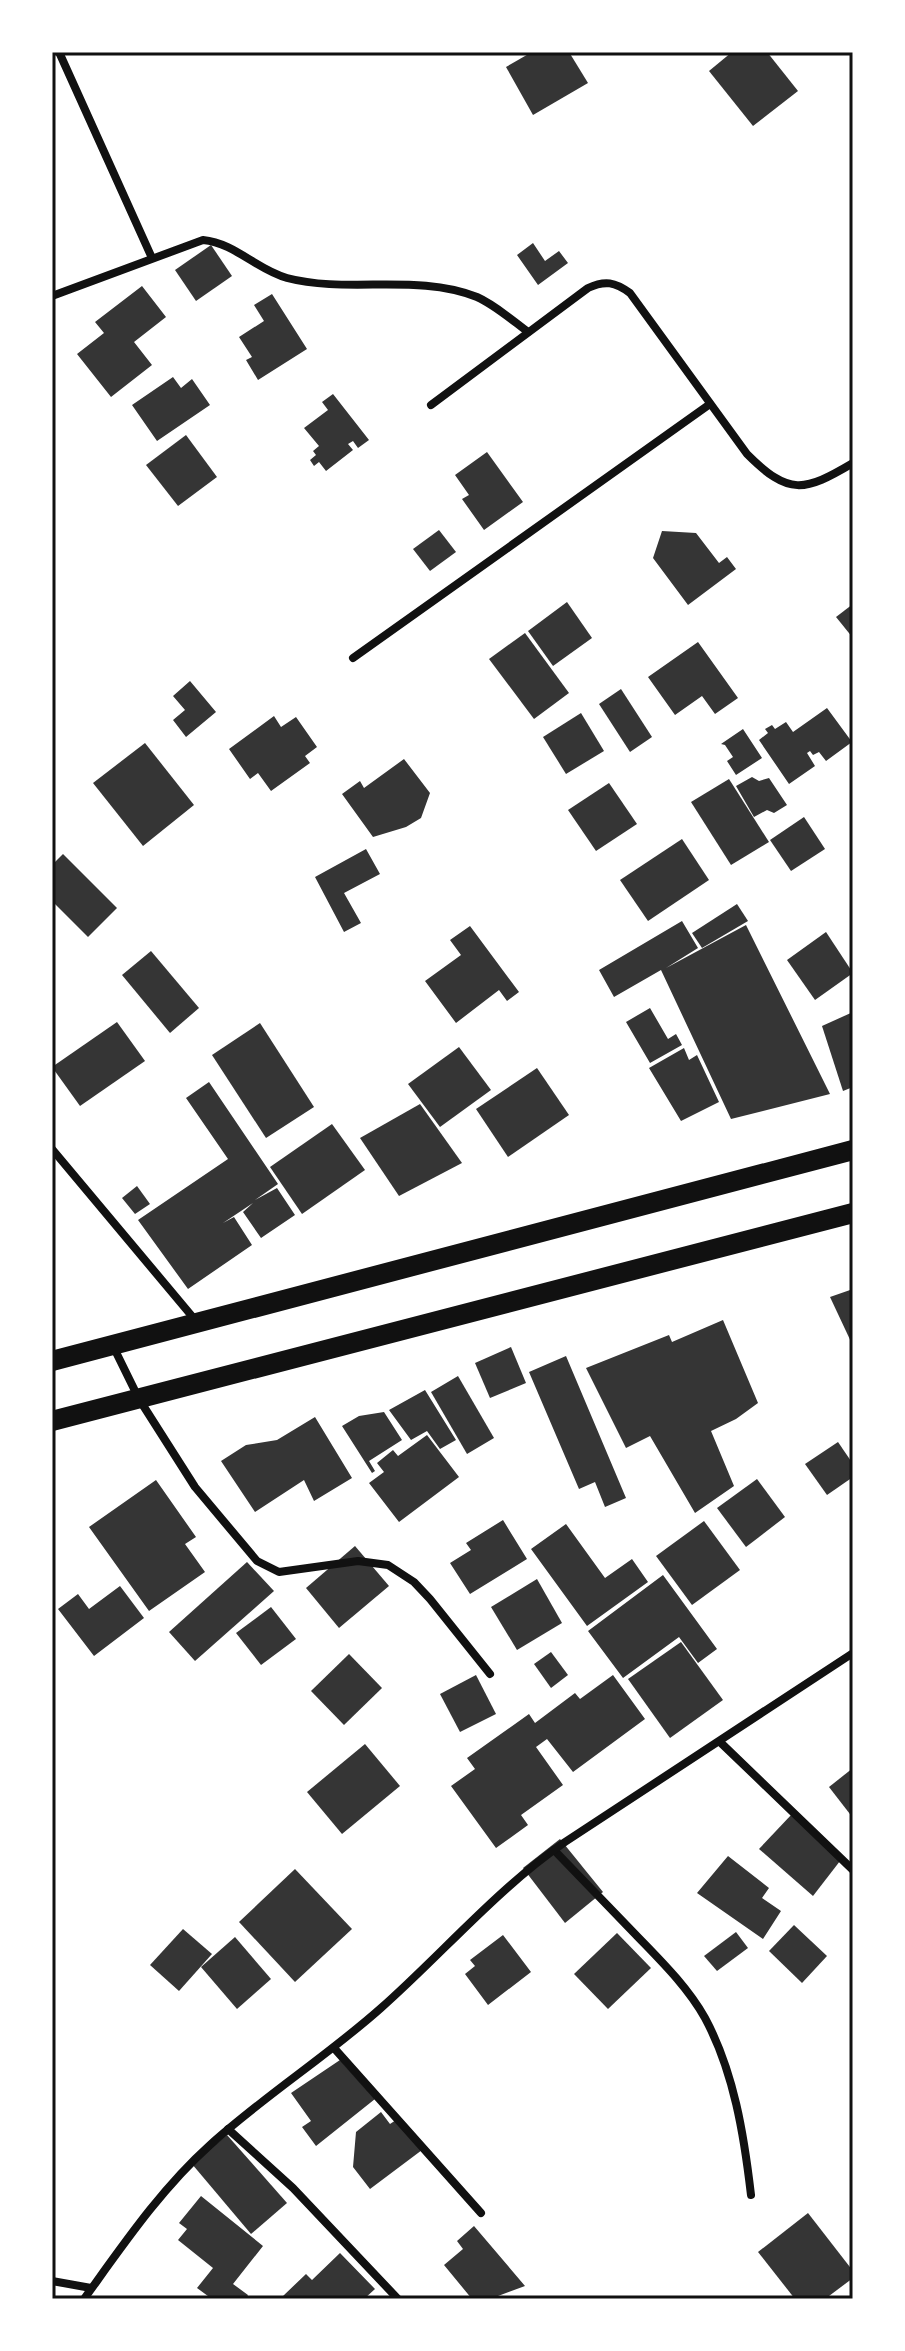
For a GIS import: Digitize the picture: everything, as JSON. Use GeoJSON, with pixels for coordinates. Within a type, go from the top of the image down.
{"type":"FeatureCollection","features":[{"type":"Feature","properties":{"kind":"highway"},"geometry":{"type":"LineString","coordinates":[[52,1361],[853,1150]]}},
{"type":"Feature","properties":{"kind":"highway"},"geometry":{"type":"LineString","coordinates":[[52,1421],[853,1213]]}},
{"type":"Feature","properties":{"kind":"street"},"geometry":{"type":"LineString","coordinates":[[59,52],[152,258]]}},
{"type":"Feature","properties":{"kind":"street"},"geometry":{"type":"LineString","coordinates":[[52,296],[191,243],[213,241],[285,277],[315,283],[429,287],[464,293],[490,304],[528,332]]}},
{"type":"Feature","properties":{"kind":"street"},"geometry":{"type":"LineString","coordinates":[[431,405],[588,288],[611,282],[630,293],[747,454],[771,476],[785,484],[800,486],[817,482],[853,463]]}},
{"type":"Feature","properties":{"kind":"street"},"geometry":{"type":"LineString","coordinates":[[353,658],[710,404]]}},
{"type":"Feature","properties":{"kind":"street"},"geometry":{"type":"LineString","coordinates":[[52,1149],[197,1321]]}},
{"type":"Feature","properties":{"kind":"street"},"geometry":{"type":"LineString","coordinates":[[113,1345],[139,1399],[195,1487],[257,1561],[279,1572],[358,1561],[388,1565],[414,1582],[430,1599],[490,1674]]}},
{"type":"Feature","properties":{"kind":"street"},"geometry":{"type":"LineString","coordinates":[[84,2299],[155,2203],[209,2146],[334,2048],[411,1982],[497,1897],[554,1850],[853,1653]]}},
{"type":"Feature","properties":{"kind":"street"},"geometry":{"type":"LineString","coordinates":[[720,1742],[853,1870]]}},
{"type":"Feature","properties":{"kind":"street"},"geometry":{"type":"LineString","coordinates":[[554,1850],[687,1991],[704,2017],[717,2044],[736,2108],[751,2195]]}},
{"type":"Feature","properties":{"kind":"street"},"geometry":{"type":"LineString","coordinates":[[334,2048],[481,2213]]}},
{"type":"Feature","properties":{"kind":"street"},"geometry":{"type":"LineString","coordinates":[[228,2129],[293,2188],[398,2299]]}},
{"type":"Feature","properties":{"kind":"street"},"geometry":{"type":"LineString","coordinates":[[52,2281],[91,2288]]}},
{"type":"Feature","properties":{"kind":"building"},"geometry":{"type":"Polygon","coordinates":[[[532,52],[569,52],[588,83],[533,115],[506,67],[532,52]]]}},
{"type":"Feature","properties":{"kind":"building"},"geometry":{"type":"Polygon","coordinates":[[[732,52],[767,52],[798,91],[753,126],[709,71],[732,52]]]}},
{"type":"Feature","properties":{"kind":"building"},"geometry":{"type":"Polygon","coordinates":[[[533,243],[545,261],[559,251],[568,263],[538,285],[517,255],[533,243]]]}},
{"type":"Feature","properties":{"kind":"building"},"geometry":{"type":"Polygon","coordinates":[[[211,245],[232,276],[196,301],[175,270],[211,245]]]}},
{"type":"Feature","properties":{"kind":"building"},"geometry":{"type":"Polygon","coordinates":[[[142,286],[166,317],[134,342],[152,365],[111,397],[77,354],[104,333],[95,322],[142,286]]]}},
{"type":"Feature","properties":{"kind":"building"},"geometry":{"type":"Polygon","coordinates":[[[272,294],[307,349],[258,380],[246,360],[252,357],[239,337],[264,321],[254,305],[272,294]]]}},
{"type":"Feature","properties":{"kind":"building"},"geometry":{"type":"Polygon","coordinates":[[[173,377],[181,388],[192,379],[210,405],[157,441],[132,405],[173,377]]]}},
{"type":"Feature","properties":{"kind":"building"},"geometry":{"type":"Polygon","coordinates":[[[333,394],[369,440],[358,448],[353,441],[348,444],[353,450],[326,471],[319,462],[314,466],[310,460],[319,446],[304,428],[328,410],[322,402],[333,394]]]}},
{"type":"Feature","properties":{"kind":"building"},"geometry":{"type":"Polygon","coordinates":[[[186,435],[217,477],[178,506],[146,465],[186,435]]]}},
{"type":"Feature","properties":{"kind":"building"},"geometry":{"type":"Polygon","coordinates":[[[487,452],[523,502],[484,530],[462,499],[469,495],[455,475],[487,452]]]}},
{"type":"Feature","properties":{"kind":"building"},"geometry":{"type":"Polygon","coordinates":[[[439,530],[456,552],[430,571],[413,549],[439,530]]]}},
{"type":"Feature","properties":{"kind":"building"},"geometry":{"type":"Polygon","coordinates":[[[662,531],[696,533],[719,563],[727,557],[736,569],[688,605],[653,558],[662,531]]]}},
{"type":"Feature","properties":{"kind":"building"},"geometry":{"type":"Polygon","coordinates":[[[567,602],[592,638],[553,666],[528,631],[567,602]]]}},
{"type":"Feature","properties":{"kind":"building"},"geometry":{"type":"Polygon","coordinates":[[[853,604],[853,638],[836,617],[853,604]]]}},
{"type":"Feature","properties":{"kind":"building"},"geometry":{"type":"Polygon","coordinates":[[[525,633],[569,693],[534,719],[489,659],[525,633]]]}},
{"type":"Feature","properties":{"kind":"building"},"geometry":{"type":"Polygon","coordinates":[[[698,642],[738,698],[715,714],[702,696],[675,715],[648,677],[698,642]]]}},
{"type":"Feature","properties":{"kind":"building"},"geometry":{"type":"Polygon","coordinates":[[[190,681],[216,712],[186,737],[173,720],[185,710],[173,696],[190,681]]]}},
{"type":"Feature","properties":{"kind":"building"},"geometry":{"type":"Polygon","coordinates":[[[621,689],[652,737],[630,752],[599,704],[621,689]]]}},
{"type":"Feature","properties":{"kind":"building"},"geometry":{"type":"Polygon","coordinates":[[[827,708],[852,742],[826,761],[819,752],[813,755],[810,751],[807,753],[815,766],[789,784],[759,740],[768,733],[765,729],[772,725],[775,729],[786,722],[793,732],[827,708]]]}},
{"type":"Feature","properties":{"kind":"building"},"geometry":{"type":"Polygon","coordinates":[[[581,713],[604,751],[566,774],[543,737],[581,713]]]}},
{"type":"Feature","properties":{"kind":"building"},"geometry":{"type":"Polygon","coordinates":[[[274,716],[281,727],[296,717],[317,747],[305,756],[310,763],[271,791],[258,773],[250,779],[229,749],[274,716]]]}},
{"type":"Feature","properties":{"kind":"building"},"geometry":{"type":"Polygon","coordinates":[[[743,729],[762,758],[736,775],[727,761],[733,757],[721,744],[743,729]]]}},
{"type":"Feature","properties":{"kind":"building"},"geometry":{"type":"Polygon","coordinates":[[[145,743],[194,805],[143,846],[93,783],[145,743]]]}},
{"type":"Feature","properties":{"kind":"building"},"geometry":{"type":"Polygon","coordinates":[[[404,759],[430,793],[421,818],[406,827],[373,837],[342,794],[360,781],[364,788],[404,759]]]}},
{"type":"Feature","properties":{"kind":"building"},"geometry":{"type":"Polygon","coordinates":[[[752,777],[759,781],[769,778],[787,805],[774,813],[767,810],[754,817],[736,786],[752,777]]]}},
{"type":"Feature","properties":{"kind":"building"},"geometry":{"type":"Polygon","coordinates":[[[729,779],[769,842],[731,865],[691,802],[729,779]]]}},
{"type":"Feature","properties":{"kind":"building"},"geometry":{"type":"Polygon","coordinates":[[[609,783],[637,824],[596,851],[568,810],[609,783]]]}},
{"type":"Feature","properties":{"kind":"building"},"geometry":{"type":"Polygon","coordinates":[[[804,817],[825,849],[791,871],[770,840],[804,817]]]}},
{"type":"Feature","properties":{"kind":"building"},"geometry":{"type":"Polygon","coordinates":[[[682,839],[709,880],[648,921],[620,880],[682,839]]]}},
{"type":"Feature","properties":{"kind":"building"},"geometry":{"type":"Polygon","coordinates":[[[366,849],[380,874],[344,893],[361,923],[344,932],[315,877],[366,849]]]}},
{"type":"Feature","properties":{"kind":"building"},"geometry":{"type":"Polygon","coordinates":[[[63,854],[117,908],[88,937],[52,901],[52,865],[63,854]]]}},
{"type":"Feature","properties":{"kind":"building"},"geometry":{"type":"Polygon","coordinates":[[[737,904],[748,921],[702,948],[692,933],[737,904]]]}},
{"type":"Feature","properties":{"kind":"building"},"geometry":{"type":"Polygon","coordinates":[[[682,921],[698,948],[666,968],[746,925],[830,1094],[731,1119],[661,970],[614,997],[599,970],[682,921]]]}},
{"type":"Feature","properties":{"kind":"building"},"geometry":{"type":"Polygon","coordinates":[[[470,926],[519,992],[507,1001],[499,990],[456,1023],[425,981],[461,955],[450,940],[470,926]]]}},
{"type":"Feature","properties":{"kind":"building"},"geometry":{"type":"Polygon","coordinates":[[[826,932],[853,973],[815,1000],[787,960],[826,932]]]}},
{"type":"Feature","properties":{"kind":"building"},"geometry":{"type":"Polygon","coordinates":[[[151,951],[199,1008],[170,1033],[122,975],[151,951]]]}},
{"type":"Feature","properties":{"kind":"building"},"geometry":{"type":"Polygon","coordinates":[[[650,1008],[668,1039],[676,1034],[682,1045],[650,1063],[626,1022],[650,1008]]]}},
{"type":"Feature","properties":{"kind":"building"},"geometry":{"type":"Polygon","coordinates":[[[853,1012],[853,1087],[843,1091],[822,1026],[853,1012]]]}},
{"type":"Feature","properties":{"kind":"building"},"geometry":{"type":"Polygon","coordinates":[[[117,1022],[145,1061],[80,1106],[52,1067],[117,1022]]]}},
{"type":"Feature","properties":{"kind":"building"},"geometry":{"type":"Polygon","coordinates":[[[260,1023],[314,1107],[266,1138],[212,1055],[260,1023]]]}},
{"type":"Feature","properties":{"kind":"building"},"geometry":{"type":"Polygon","coordinates":[[[459,1047],[491,1090],[440,1127],[408,1084],[459,1047]]]}},
{"type":"Feature","properties":{"kind":"building"},"geometry":{"type":"Polygon","coordinates":[[[684,1048],[689,1060],[697,1055],[719,1102],[681,1121],[649,1068],[684,1048]]]}},
{"type":"Feature","properties":{"kind":"building"},"geometry":{"type":"Polygon","coordinates":[[[537,1068],[569,1115],[508,1157],[476,1109],[537,1068]]]}},
{"type":"Feature","properties":{"kind":"building"},"geometry":{"type":"Polygon","coordinates":[[[209,1082],[278,1184],[255,1200],[277,1188],[295,1215],[261,1238],[243,1212],[253,1203],[223,1223],[234,1217],[252,1245],[188,1289],[138,1220],[228,1159],[186,1098],[209,1082]]]}},
{"type":"Feature","properties":{"kind":"building"},"geometry":{"type":"Polygon","coordinates":[[[420,1104],[462,1163],[399,1196],[360,1138],[420,1104]]]}},
{"type":"Feature","properties":{"kind":"building"},"geometry":{"type":"Polygon","coordinates":[[[332,1124],[365,1170],[302,1214],[270,1167],[332,1124]]]}},
{"type":"Feature","properties":{"kind":"building"},"geometry":{"type":"Polygon","coordinates":[[[137,1186],[150,1204],[135,1214],[122,1198],[137,1186]]]}},
{"type":"Feature","properties":{"kind":"building"},"geometry":{"type":"Polygon","coordinates":[[[853,1289],[853,1346],[830,1297],[853,1289]]]}},
{"type":"Feature","properties":{"kind":"building"},"geometry":{"type":"Polygon","coordinates":[[[723,1320],[758,1403],[736,1419],[711,1431],[734,1486],[695,1513],[650,1436],[626,1448],[586,1368],[669,1335],[672,1342],[723,1320]]]}},
{"type":"Feature","properties":{"kind":"building"},"geometry":{"type":"Polygon","coordinates":[[[511,1347],[526,1383],[490,1398],[475,1363],[511,1347]]]}},
{"type":"Feature","properties":{"kind":"building"},"geometry":{"type":"Polygon","coordinates":[[[566,1356],[626,1498],[605,1507],[595,1482],[579,1489],[529,1372],[566,1356]]]}},
{"type":"Feature","properties":{"kind":"building"},"geometry":{"type":"Polygon","coordinates":[[[458,1376],[494,1438],[467,1454],[431,1392],[458,1376]]]}},
{"type":"Feature","properties":{"kind":"building"},"geometry":{"type":"Polygon","coordinates":[[[425,1390],[456,1440],[440,1449],[427,1431],[411,1440],[389,1410],[425,1390]]]}},
{"type":"Feature","properties":{"kind":"building"},"geometry":{"type":"Polygon","coordinates":[[[384,1412],[402,1440],[369,1461],[375,1471],[372,1473],[342,1426],[359,1416],[384,1412]]]}},
{"type":"Feature","properties":{"kind":"building"},"geometry":{"type":"Polygon","coordinates":[[[315,1417],[352,1478],[314,1501],[304,1480],[255,1512],[221,1461],[246,1445],[277,1440],[315,1417]]]}},
{"type":"Feature","properties":{"kind":"building"},"geometry":{"type":"Polygon","coordinates":[[[427,1435],[459,1477],[399,1522],[369,1483],[384,1472],[377,1463],[393,1450],[398,1456],[427,1435]]]}},
{"type":"Feature","properties":{"kind":"building"},"geometry":{"type":"Polygon","coordinates":[[[838,1442],[853,1464],[853,1477],[827,1495],[805,1464],[838,1442]]]}},
{"type":"Feature","properties":{"kind":"building"},"geometry":{"type":"Polygon","coordinates":[[[757,1479],[785,1517],[746,1547],[717,1508],[757,1479]]]}},
{"type":"Feature","properties":{"kind":"building"},"geometry":{"type":"Polygon","coordinates":[[[156,1480],[196,1537],[185,1544],[205,1572],[149,1611],[89,1527],[156,1480]]]}},
{"type":"Feature","properties":{"kind":"building"},"geometry":{"type":"Polygon","coordinates":[[[503,1520],[527,1559],[470,1594],[450,1563],[471,1550],[466,1543],[503,1520]]]}},
{"type":"Feature","properties":{"kind":"building"},"geometry":{"type":"Polygon","coordinates":[[[704,1521],[740,1570],[692,1605],[656,1556],[704,1521]]]}},
{"type":"Feature","properties":{"kind":"building"},"geometry":{"type":"Polygon","coordinates":[[[566,1524],[605,1578],[632,1559],[648,1582],[587,1626],[531,1549],[566,1524]]]}},
{"type":"Feature","properties":{"kind":"building"},"geometry":{"type":"Polygon","coordinates":[[[355,1546],[389,1586],[339,1628],[306,1588],[355,1546]]]}},
{"type":"Feature","properties":{"kind":"building"},"geometry":{"type":"Polygon","coordinates":[[[247,1562],[274,1591],[195,1661],[169,1632],[247,1562]]]}},
{"type":"Feature","properties":{"kind":"building"},"geometry":{"type":"Polygon","coordinates":[[[663,1575],[717,1649],[698,1663],[679,1637],[623,1678],[588,1631],[663,1575]]]}},
{"type":"Feature","properties":{"kind":"building"},"geometry":{"type":"Polygon","coordinates":[[[537,1579],[562,1623],[517,1650],[491,1607],[537,1579]]]}},
{"type":"Feature","properties":{"kind":"building"},"geometry":{"type":"Polygon","coordinates":[[[120,1586],[144,1618],[94,1656],[58,1609],[78,1594],[89,1609],[120,1586]]]}},
{"type":"Feature","properties":{"kind":"building"},"geometry":{"type":"Polygon","coordinates":[[[271,1607],[296,1639],[261,1665],[236,1633],[271,1607]]]}},
{"type":"Feature","properties":{"kind":"building"},"geometry":{"type":"Polygon","coordinates":[[[681,1642],[723,1700],[670,1738],[628,1679],[681,1642]]]}},
{"type":"Feature","properties":{"kind":"building"},"geometry":{"type":"Polygon","coordinates":[[[551,1652],[568,1675],[551,1688],[534,1664],[551,1652]]]}},
{"type":"Feature","properties":{"kind":"building"},"geometry":{"type":"Polygon","coordinates":[[[349,1654],[382,1688],[344,1725],[311,1691],[349,1654]]]}},
{"type":"Feature","properties":{"kind":"building"},"geometry":{"type":"Polygon","coordinates":[[[476,1675],[496,1714],[460,1732],[440,1694],[476,1675]]]}},
{"type":"Feature","properties":{"kind":"building"},"geometry":{"type":"Polygon","coordinates":[[[613,1675],[645,1719],[573,1772],[547,1739],[536,1747],[563,1785],[521,1815],[528,1825],[496,1848],[451,1786],[475,1769],[467,1758],[529,1714],[535,1723],[575,1693],[580,1699],[613,1675]]]}},
{"type":"Feature","properties":{"kind":"building"},"geometry":{"type":"Polygon","coordinates":[[[365,1744],[400,1786],[342,1834],[307,1792],[365,1744]]]}},
{"type":"Feature","properties":{"kind":"building"},"geometry":{"type":"Polygon","coordinates":[[[853,1768],[853,1818],[829,1787],[853,1768]]]}},
{"type":"Feature","properties":{"kind":"building"},"geometry":{"type":"Polygon","coordinates":[[[792,1814],[840,1861],[813,1896],[759,1849],[792,1814]]]}},
{"type":"Feature","properties":{"kind":"building"},"geometry":{"type":"Polygon","coordinates":[[[560,1839],[603,1892],[565,1923],[523,1868],[560,1839]]]}},
{"type":"Feature","properties":{"kind":"building"},"geometry":{"type":"Polygon","coordinates":[[[728,1856],[769,1888],[762,1898],[781,1911],[763,1939],[697,1893],[728,1856]]]}},
{"type":"Feature","properties":{"kind":"building"},"geometry":{"type":"Polygon","coordinates":[[[295,1869],[352,1929],[295,1982],[239,1922],[295,1869]]]}},
{"type":"Feature","properties":{"kind":"building"},"geometry":{"type":"Polygon","coordinates":[[[794,1925],[827,1956],[802,1983],[769,1951],[794,1925]]]}},
{"type":"Feature","properties":{"kind":"building"},"geometry":{"type":"Polygon","coordinates":[[[183,1929],[212,1954],[179,1991],[150,1965],[183,1929]]]}},
{"type":"Feature","properties":{"kind":"building"},"geometry":{"type":"Polygon","coordinates":[[[736,1932],[748,1948],[717,1971],[704,1956],[736,1932]]]}},
{"type":"Feature","properties":{"kind":"building"},"geometry":{"type":"Polygon","coordinates":[[[617,1933],[651,1968],[608,2009],[574,1974],[617,1933]]]}},
{"type":"Feature","properties":{"kind":"building"},"geometry":{"type":"Polygon","coordinates":[[[503,1935],[531,1972],[488,2005],[465,1974],[475,1966],[470,1960],[503,1935]]]}},
{"type":"Feature","properties":{"kind":"building"},"geometry":{"type":"Polygon","coordinates":[[[235,1937],[271,1979],[237,2009],[201,1967],[235,1937]]]}},
{"type":"Feature","properties":{"kind":"building"},"geometry":{"type":"Polygon","coordinates":[[[340,2060],[375,2099],[316,2146],[302,2127],[311,2121],[291,2093],[340,2060]]]}},
{"type":"Feature","properties":{"kind":"building"},"geometry":{"type":"Polygon","coordinates":[[[381,2112],[390,2124],[396,2120],[422,2150],[370,2189],[353,2167],[356,2132],[381,2112]]]}},
{"type":"Feature","properties":{"kind":"building"},"geometry":{"type":"Polygon","coordinates":[[[227,2135],[287,2203],[251,2234],[192,2164],[227,2135]]]}},
{"type":"Feature","properties":{"kind":"building"},"geometry":{"type":"Polygon","coordinates":[[[201,2196],[263,2246],[233,2284],[248,2295],[246,2299],[212,2299],[197,2288],[213,2268],[178,2240],[187,2229],[179,2223],[201,2196]]]}},
{"type":"Feature","properties":{"kind":"building"},"geometry":{"type":"Polygon","coordinates":[[[808,2213],[853,2271],[853,2278],[825,2299],[795,2299],[758,2252],[808,2213]]]}},
{"type":"Feature","properties":{"kind":"building"},"geometry":{"type":"Polygon","coordinates":[[[474,2226],[525,2286],[490,2299],[472,2299],[444,2265],[463,2249],[457,2241],[474,2226]]]}},
{"type":"Feature","properties":{"kind":"building"},"geometry":{"type":"Polygon","coordinates":[[[340,2253],[375,2289],[364,2299],[286,2299],[283,2296],[306,2274],[312,2280],[340,2253]]]}}]}
